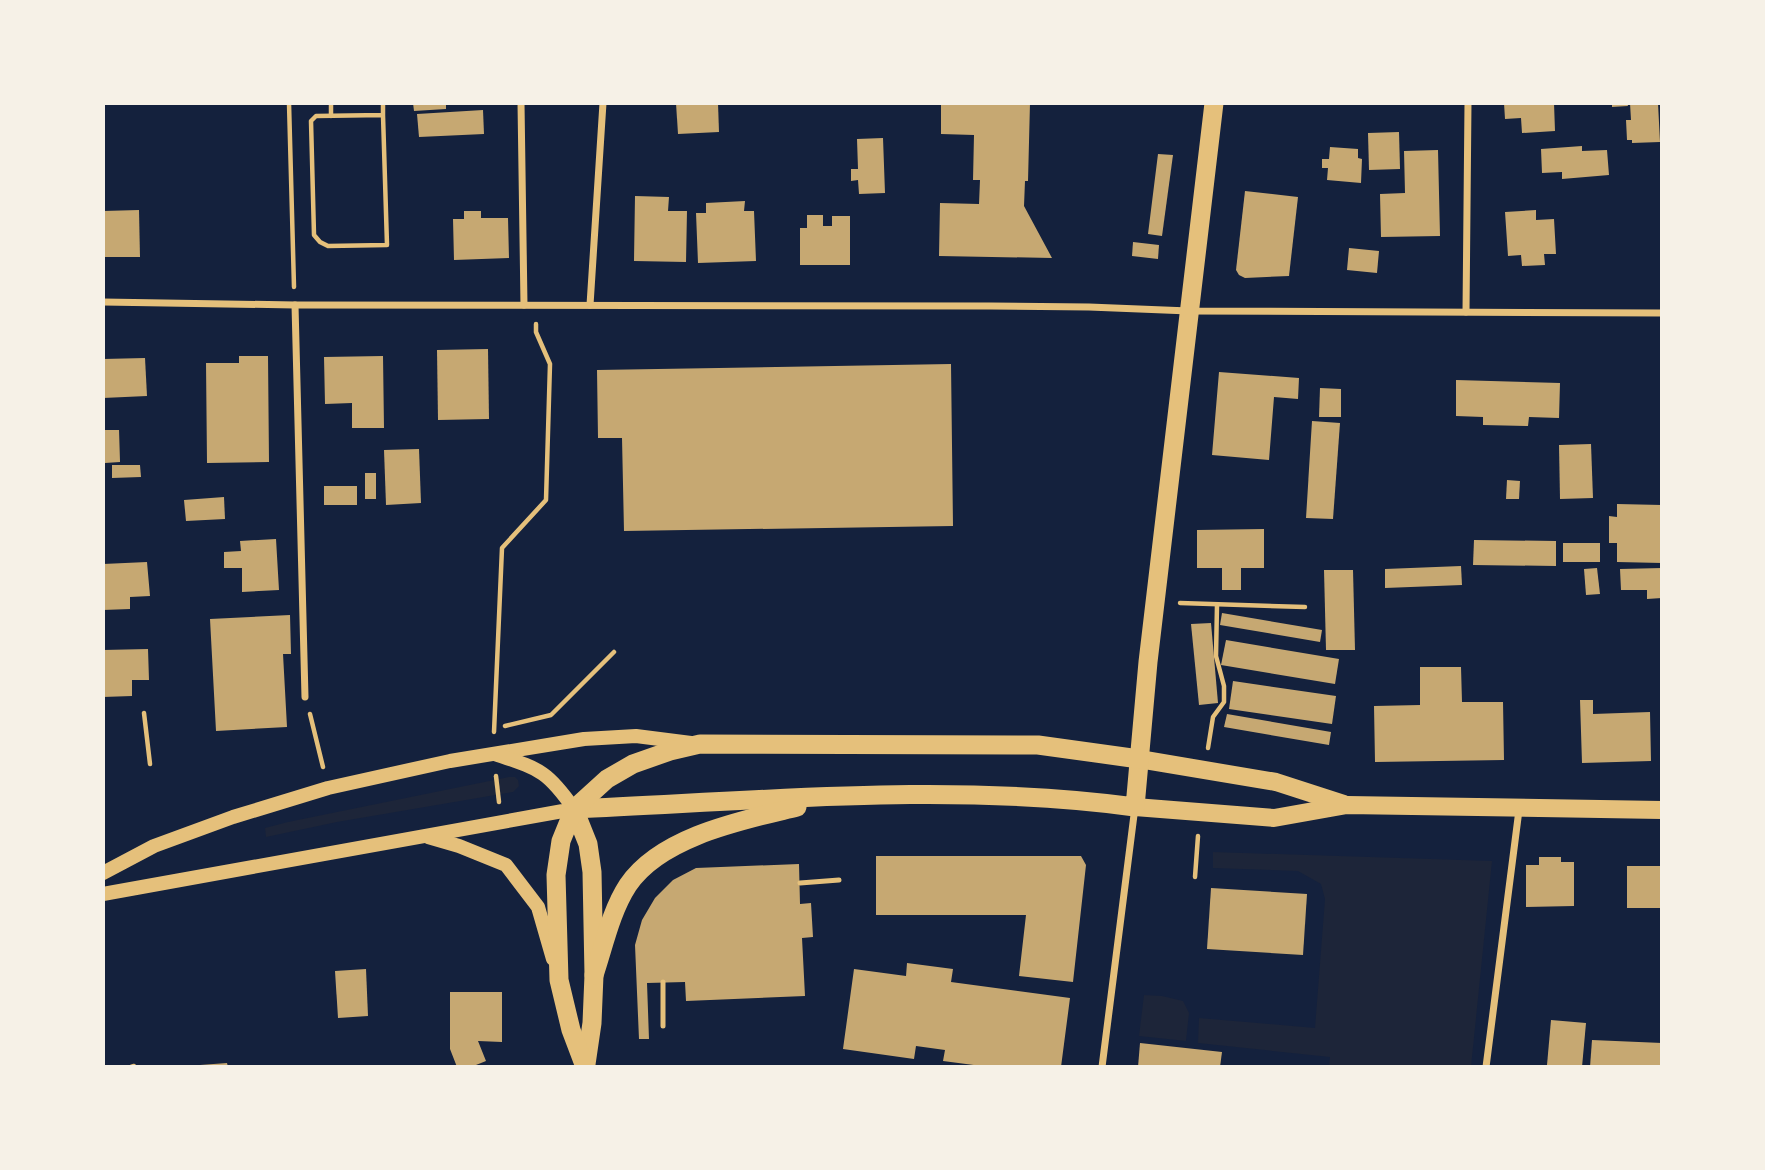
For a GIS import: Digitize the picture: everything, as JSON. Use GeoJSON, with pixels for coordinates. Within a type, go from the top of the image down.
{"type":"FeatureCollection","features":[{"type":"Feature","properties":{"kind":"highway"},"geometry":{"type":"LineString","coordinates":[[574,809],[842,796],[1070,798],[1135,807],[1155,603],[1214,103]]}},
{"type":"Feature","properties":{"kind":"highway"},"geometry":{"type":"LineString","coordinates":[[586,1067],[571,1030],[559,980],[556,875],[561,841],[574,809],[607,779],[633,764],[700,744],[1038,745],[1139,759]]}},
{"type":"Feature","properties":{"kind":"highway"},"geometry":{"type":"LineString","coordinates":[[594,975],[617,907],[629,883],[653,860],[685,841],[734,822],[842,796]]}},
{"type":"Feature","properties":{"kind":"highway"},"geometry":{"type":"LineString","coordinates":[[574,809],[587,844],[592,872],[594,975],[592,1023],[586,1067]]}},
{"type":"Feature","properties":{"kind":"main road"},"geometry":{"type":"LineString","coordinates":[[103,873],[154,846],[233,817],[328,788],[494,753],[584,738],[636,736],[700,744]]}},
{"type":"Feature","properties":{"kind":"main road"},"geometry":{"type":"LineString","coordinates":[[103,894],[574,809],[555,783],[536,768],[494,753]]}},
{"type":"Feature","properties":{"kind":"main road"},"geometry":{"type":"LineString","coordinates":[[1139,759],[1276,782],[1347,805]]}},
{"type":"Feature","properties":{"kind":"main road"},"geometry":{"type":"LineString","coordinates":[[1135,807],[1274,818],[1347,805],[1662,810]]}},
{"type":"Feature","properties":{"kind":"main road"},"geometry":{"type":"LineString","coordinates":[[423,835],[506,865],[538,907],[559,980]]}},
{"type":"Feature","properties":{"kind":"street"},"geometry":{"type":"LineString","coordinates":[[521,103],[524,305]]}},
{"type":"Feature","properties":{"kind":"street"},"geometry":{"type":"LineString","coordinates":[[590,305],[603,103]]}},
{"type":"Feature","properties":{"kind":"street"},"geometry":{"type":"LineString","coordinates":[[1466,312],[1468,103]]}},
{"type":"Feature","properties":{"kind":"street"},"geometry":{"type":"LineString","coordinates":[[103,302],[1662,313]]}},
{"type":"Feature","properties":{"kind":"street"},"geometry":{"type":"LineString","coordinates":[[295,305],[306,697]]}},
{"type":"Feature","properties":{"kind":"street"},"geometry":{"type":"LineString","coordinates":[[1102,1067],[1135,807]]}},
{"type":"Feature","properties":{"kind":"street"},"geometry":{"type":"LineString","coordinates":[[1486,1067],[1519,809]]}},
{"type":"Feature","properties":{"kind":"lane"},"geometry":{"type":"LineString","coordinates":[[800,883],[839,880]]}},
{"type":"Feature","properties":{"kind":"lane"},"geometry":{"type":"LineString","coordinates":[[663,982],[663,1026]]}},
{"type":"Feature","properties":{"kind":"path"},"geometry":{"type":"LineString","coordinates":[[289,103],[295,305]]}},
{"type":"Feature","properties":{"kind":"path"},"geometry":{"type":"LineString","coordinates":[[331,103],[331,116]]}},
{"type":"Feature","properties":{"kind":"path"},"geometry":{"type":"LineString","coordinates":[[383,103],[387,245],[328,246],[314,235],[311,121],[316,116],[383,115]]}},
{"type":"Feature","properties":{"kind":"path"},"geometry":{"type":"LineString","coordinates":[[494,753],[502,548],[546,500],[550,364],[536,332],[537,306]]}},
{"type":"Feature","properties":{"kind":"path"},"geometry":{"type":"LineString","coordinates":[[1155,603],[1305,607]]}},
{"type":"Feature","properties":{"kind":"path"},"geometry":{"type":"LineString","coordinates":[[1205,768],[1213,718],[1224,702],[1224,686],[1216,656],[1217,605]]}},
{"type":"Feature","properties":{"kind":"path"},"geometry":{"type":"LineString","coordinates":[[494,729],[551,715],[614,652]]}},
{"type":"Feature","properties":{"kind":"path"},"geometry":{"type":"LineString","coordinates":[[306,697],[328,788]]}},
{"type":"Feature","properties":{"kind":"path"},"geometry":{"type":"LineString","coordinates":[[144,713],[150,764]]}},
{"type":"Feature","properties":{"kind":"path"},"geometry":{"type":"LineString","coordinates":[[1195,877],[1199,813]]}},
{"type":"Feature","properties":{"kind":"shaded area"},"geometry":{"type":"Polygon","coordinates":[[[509,777],[518,780],[519,786],[513,792],[266,837],[265,828],[288,822],[509,777]]]}},
{"type":"Feature","properties":{"kind":"shaded area"},"geometry":{"type":"Polygon","coordinates":[[[1213,852],[1492,861],[1471,1067],[1329,1067],[1330,1057],[1198,1043],[1199,1018],[1315,1028],[1325,899],[1321,884],[1298,871],[1213,868],[1213,852]]]}},
{"type":"Feature","properties":{"kind":"shaded area"},"geometry":{"type":"Polygon","coordinates":[[[1144,995],[1183,1001],[1189,1013],[1186,1041],[1139,1036],[1144,995]]]}},
{"type":"Feature","properties":{"kind":"building"},"geometry":{"type":"Polygon","coordinates":[[[413,103],[446,103],[446,109],[414,111],[413,103]]]}},
{"type":"Feature","properties":{"kind":"building"},"geometry":{"type":"Polygon","coordinates":[[[676,103],[718,103],[719,132],[678,134],[676,103]]]}},
{"type":"Feature","properties":{"kind":"building"},"geometry":{"type":"Polygon","coordinates":[[[941,103],[1030,103],[1028,181],[1025,181],[1024,206],[1052,258],[939,256],[940,203],[979,204],[980,180],[973,180],[974,135],[941,134],[941,103]]]}},
{"type":"Feature","properties":{"kind":"building"},"geometry":{"type":"Polygon","coordinates":[[[1504,103],[1554,103],[1555,131],[1522,133],[1521,118],[1505,119],[1504,103]]]}},
{"type":"Feature","properties":{"kind":"building"},"geometry":{"type":"Polygon","coordinates":[[[1612,103],[1627,103],[1628,106],[1612,107],[1612,103]]]}},
{"type":"Feature","properties":{"kind":"building"},"geometry":{"type":"Polygon","coordinates":[[[1630,103],[1658,103],[1660,142],[1632,143],[1632,140],[1627,140],[1626,120],[1631,120],[1630,103]]]}},
{"type":"Feature","properties":{"kind":"building"},"geometry":{"type":"Polygon","coordinates":[[[483,110],[484,134],[419,137],[417,114],[483,110]]]}},
{"type":"Feature","properties":{"kind":"building"},"geometry":{"type":"Polygon","coordinates":[[[1399,132],[1400,169],[1369,170],[1368,133],[1399,132]]]}},
{"type":"Feature","properties":{"kind":"building"},"geometry":{"type":"Polygon","coordinates":[[[883,138],[885,193],[859,194],[858,180],[851,181],[851,169],[858,169],[857,139],[883,138]]]}},
{"type":"Feature","properties":{"kind":"building"},"geometry":{"type":"Polygon","coordinates":[[[1582,146],[1582,151],[1607,150],[1609,175],[1562,179],[1562,172],[1542,173],[1541,149],[1582,146]]]}},
{"type":"Feature","properties":{"kind":"building"},"geometry":{"type":"Polygon","coordinates":[[[1330,147],[1358,149],[1358,158],[1362,159],[1361,183],[1327,180],[1328,168],[1322,168],[1322,159],[1329,159],[1330,147]]]}},
{"type":"Feature","properties":{"kind":"building"},"geometry":{"type":"Polygon","coordinates":[[[1438,150],[1440,236],[1381,237],[1380,194],[1405,193],[1404,151],[1438,150]]]}},
{"type":"Feature","properties":{"kind":"building"},"geometry":{"type":"Polygon","coordinates":[[[1158,154],[1173,155],[1162,236],[1148,234],[1158,154]]]}},
{"type":"Feature","properties":{"kind":"building"},"geometry":{"type":"Polygon","coordinates":[[[1245,191],[1298,197],[1289,276],[1245,278],[1236,270],[1245,191]]]}},
{"type":"Feature","properties":{"kind":"building"},"geometry":{"type":"Polygon","coordinates":[[[635,196],[669,197],[668,211],[687,211],[686,262],[634,261],[635,196]]]}},
{"type":"Feature","properties":{"kind":"building"},"geometry":{"type":"Polygon","coordinates":[[[745,201],[744,211],[754,211],[756,261],[698,263],[696,213],[706,213],[706,203],[745,201]]]}},
{"type":"Feature","properties":{"kind":"building"},"geometry":{"type":"Polygon","coordinates":[[[139,210],[140,257],[103,257],[103,211],[139,210]]]}},
{"type":"Feature","properties":{"kind":"building"},"geometry":{"type":"Polygon","coordinates":[[[1536,210],[1536,220],[1554,219],[1556,254],[1544,254],[1545,265],[1522,266],[1521,255],[1508,256],[1505,212],[1536,210]]]}},
{"type":"Feature","properties":{"kind":"building"},"geometry":{"type":"Polygon","coordinates":[[[464,211],[481,211],[481,218],[508,218],[509,258],[454,260],[453,219],[464,219],[464,211]]]}},
{"type":"Feature","properties":{"kind":"building"},"geometry":{"type":"Polygon","coordinates":[[[807,215],[823,215],[823,226],[832,226],[832,216],[850,216],[850,265],[800,265],[800,228],[807,228],[807,215]]]}},
{"type":"Feature","properties":{"kind":"building"},"geometry":{"type":"Polygon","coordinates":[[[1133,242],[1159,245],[1158,259],[1132,256],[1133,242]]]}},
{"type":"Feature","properties":{"kind":"building"},"geometry":{"type":"Polygon","coordinates":[[[1349,248],[1379,251],[1377,273],[1347,270],[1349,248]]]}},
{"type":"Feature","properties":{"kind":"building"},"geometry":{"type":"Polygon","coordinates":[[[488,349],[489,419],[438,420],[437,350],[488,349]]]}},
{"type":"Feature","properties":{"kind":"building"},"geometry":{"type":"Polygon","coordinates":[[[239,356],[268,356],[269,462],[207,463],[206,363],[239,363],[239,356]]]}},
{"type":"Feature","properties":{"kind":"building"},"geometry":{"type":"Polygon","coordinates":[[[383,356],[384,428],[352,428],[352,403],[325,404],[324,357],[383,356]]]}},
{"type":"Feature","properties":{"kind":"building"},"geometry":{"type":"Polygon","coordinates":[[[145,358],[147,396],[103,398],[103,359],[145,358]]]}},
{"type":"Feature","properties":{"kind":"building"},"geometry":{"type":"Polygon","coordinates":[[[951,364],[953,526],[624,531],[622,438],[598,438],[597,370],[951,364]]]}},
{"type":"Feature","properties":{"kind":"building"},"geometry":{"type":"Polygon","coordinates":[[[1219,372],[1299,378],[1298,399],[1274,397],[1269,460],[1212,455],[1219,372]]]}},
{"type":"Feature","properties":{"kind":"building"},"geometry":{"type":"Polygon","coordinates":[[[1456,380],[1560,383],[1559,418],[1529,417],[1528,426],[1483,425],[1483,417],[1456,416],[1456,380]]]}},
{"type":"Feature","properties":{"kind":"building"},"geometry":{"type":"Polygon","coordinates":[[[1320,388],[1341,389],[1341,417],[1319,417],[1320,388]]]}},
{"type":"Feature","properties":{"kind":"building"},"geometry":{"type":"Polygon","coordinates":[[[1312,421],[1340,423],[1333,519],[1306,518],[1312,421]]]}},
{"type":"Feature","properties":{"kind":"building"},"geometry":{"type":"Polygon","coordinates":[[[104,430],[119,430],[120,462],[105,463],[104,430]]]}},
{"type":"Feature","properties":{"kind":"building"},"geometry":{"type":"Polygon","coordinates":[[[1591,444],[1593,498],[1560,499],[1559,445],[1591,444]]]}},
{"type":"Feature","properties":{"kind":"building"},"geometry":{"type":"Polygon","coordinates":[[[419,449],[421,503],[386,505],[384,450],[419,449]]]}},
{"type":"Feature","properties":{"kind":"building"},"geometry":{"type":"Polygon","coordinates":[[[112,465],[140,465],[141,477],[112,478],[112,465]]]}},
{"type":"Feature","properties":{"kind":"building"},"geometry":{"type":"Polygon","coordinates":[[[365,473],[376,473],[376,499],[365,499],[365,473]]]}},
{"type":"Feature","properties":{"kind":"building"},"geometry":{"type":"Polygon","coordinates":[[[1507,480],[1520,481],[1519,499],[1506,499],[1507,480]]]}},
{"type":"Feature","properties":{"kind":"building"},"geometry":{"type":"Polygon","coordinates":[[[324,486],[357,486],[357,505],[324,505],[324,486]]]}},
{"type":"Feature","properties":{"kind":"building"},"geometry":{"type":"Polygon","coordinates":[[[224,497],[225,519],[186,521],[184,500],[224,497]]]}},
{"type":"Feature","properties":{"kind":"building"},"geometry":{"type":"Polygon","coordinates":[[[1617,504],[1662,505],[1662,563],[1617,562],[1617,543],[1609,543],[1609,516],[1617,517],[1617,504]]]}},
{"type":"Feature","properties":{"kind":"building"},"geometry":{"type":"Polygon","coordinates":[[[1264,529],[1264,568],[1241,568],[1241,590],[1222,590],[1222,568],[1197,568],[1197,530],[1264,529]]]}},
{"type":"Feature","properties":{"kind":"building"},"geometry":{"type":"Polygon","coordinates":[[[276,539],[279,590],[242,592],[242,568],[224,568],[224,552],[241,551],[240,541],[276,539]]]}},
{"type":"Feature","properties":{"kind":"building"},"geometry":{"type":"Polygon","coordinates":[[[1474,540],[1556,541],[1556,566],[1473,565],[1474,540]]]}},
{"type":"Feature","properties":{"kind":"building"},"geometry":{"type":"Polygon","coordinates":[[[1563,543],[1600,543],[1600,562],[1563,562],[1563,543]]]}},
{"type":"Feature","properties":{"kind":"building"},"geometry":{"type":"Polygon","coordinates":[[[147,562],[150,596],[130,597],[130,609],[103,610],[103,564],[147,562]]]}},
{"type":"Feature","properties":{"kind":"building"},"geometry":{"type":"Polygon","coordinates":[[[1461,566],[1462,585],[1385,588],[1385,569],[1461,566]]]}},
{"type":"Feature","properties":{"kind":"building"},"geometry":{"type":"Polygon","coordinates":[[[1597,568],[1600,594],[1586,595],[1584,569],[1597,568]]]}},
{"type":"Feature","properties":{"kind":"building"},"geometry":{"type":"Polygon","coordinates":[[[1662,568],[1662,598],[1647,599],[1647,590],[1621,590],[1620,569],[1662,568]]]}},
{"type":"Feature","properties":{"kind":"building"},"geometry":{"type":"Polygon","coordinates":[[[1324,570],[1353,570],[1355,650],[1326,650],[1324,570]]]}},
{"type":"Feature","properties":{"kind":"building"},"geometry":{"type":"Polygon","coordinates":[[[1222,613],[1322,630],[1320,642],[1220,625],[1222,613]]]}},
{"type":"Feature","properties":{"kind":"building"},"geometry":{"type":"Polygon","coordinates":[[[290,615],[291,654],[283,654],[287,727],[216,731],[210,619],[290,615]]]}},
{"type":"Feature","properties":{"kind":"building"},"geometry":{"type":"Polygon","coordinates":[[[1211,623],[1218,703],[1199,705],[1191,624],[1211,623]]]}},
{"type":"Feature","properties":{"kind":"building"},"geometry":{"type":"Polygon","coordinates":[[[1226,640],[1339,659],[1335,684],[1221,665],[1226,640]]]}},
{"type":"Feature","properties":{"kind":"building"},"geometry":{"type":"Polygon","coordinates":[[[148,649],[149,680],[132,680],[132,696],[103,697],[103,650],[148,649]]]}},
{"type":"Feature","properties":{"kind":"building"},"geometry":{"type":"Polygon","coordinates":[[[1420,667],[1461,667],[1462,702],[1503,702],[1504,760],[1375,762],[1374,706],[1420,705],[1420,667]]]}},
{"type":"Feature","properties":{"kind":"building"},"geometry":{"type":"Polygon","coordinates":[[[1233,681],[1336,696],[1332,724],[1229,709],[1233,681]]]}},
{"type":"Feature","properties":{"kind":"building"},"geometry":{"type":"Polygon","coordinates":[[[1580,700],[1593,700],[1593,714],[1650,712],[1651,761],[1582,763],[1580,700]]]}},
{"type":"Feature","properties":{"kind":"building"},"geometry":{"type":"Polygon","coordinates":[[[1227,714],[1331,732],[1329,745],[1224,727],[1227,714]]]}},
{"type":"Feature","properties":{"kind":"building"},"geometry":{"type":"Polygon","coordinates":[[[876,856],[1081,856],[1086,865],[1073,982],[1019,976],[1026,915],[876,915],[876,856]]]}},
{"type":"Feature","properties":{"kind":"building"},"geometry":{"type":"Polygon","coordinates":[[[1539,857],[1561,857],[1561,862],[1574,862],[1574,906],[1526,907],[1526,865],[1539,865],[1539,857]]]}},
{"type":"Feature","properties":{"kind":"building"},"geometry":{"type":"Polygon","coordinates":[[[799,864],[800,904],[811,903],[813,937],[802,938],[805,996],[686,1001],[685,982],[647,983],[649,1039],[639,1039],[635,945],[642,920],[655,898],[673,880],[696,868],[799,864]]]}},
{"type":"Feature","properties":{"kind":"building"},"geometry":{"type":"Polygon","coordinates":[[[1627,866],[1662,866],[1662,908],[1627,908],[1627,866]]]}},
{"type":"Feature","properties":{"kind":"building"},"geometry":{"type":"Polygon","coordinates":[[[1211,888],[1307,894],[1303,955],[1207,949],[1211,888]]]}},
{"type":"Feature","properties":{"kind":"building"},"geometry":{"type":"Polygon","coordinates":[[[907,963],[953,969],[951,982],[1070,998],[1061,1067],[989,1067],[943,1061],[945,1050],[916,1046],[914,1059],[843,1049],[854,969],[906,976],[907,963]]]}},
{"type":"Feature","properties":{"kind":"building"},"geometry":{"type":"Polygon","coordinates":[[[366,969],[368,1016],[338,1018],[335,971],[366,969]]]}},
{"type":"Feature","properties":{"kind":"building"},"geometry":{"type":"Polygon","coordinates":[[[450,992],[502,992],[502,1042],[478,1041],[486,1061],[471,1067],[457,1067],[450,1049],[450,992]]]}},
{"type":"Feature","properties":{"kind":"building"},"geometry":{"type":"Polygon","coordinates":[[[1551,1020],[1586,1023],[1582,1067],[1547,1065],[1551,1020]]]}},
{"type":"Feature","properties":{"kind":"building"},"geometry":{"type":"Polygon","coordinates":[[[1592,1040],[1662,1043],[1662,1067],[1590,1067],[1592,1040]]]}},
{"type":"Feature","properties":{"kind":"building"},"geometry":{"type":"Polygon","coordinates":[[[1140,1043],[1222,1052],[1220,1067],[1138,1067],[1140,1043]]]}},
{"type":"Feature","properties":{"kind":"building"},"geometry":{"type":"Polygon","coordinates":[[[227,1063],[228,1067],[200,1067],[200,1065],[227,1063]]]}}]}
